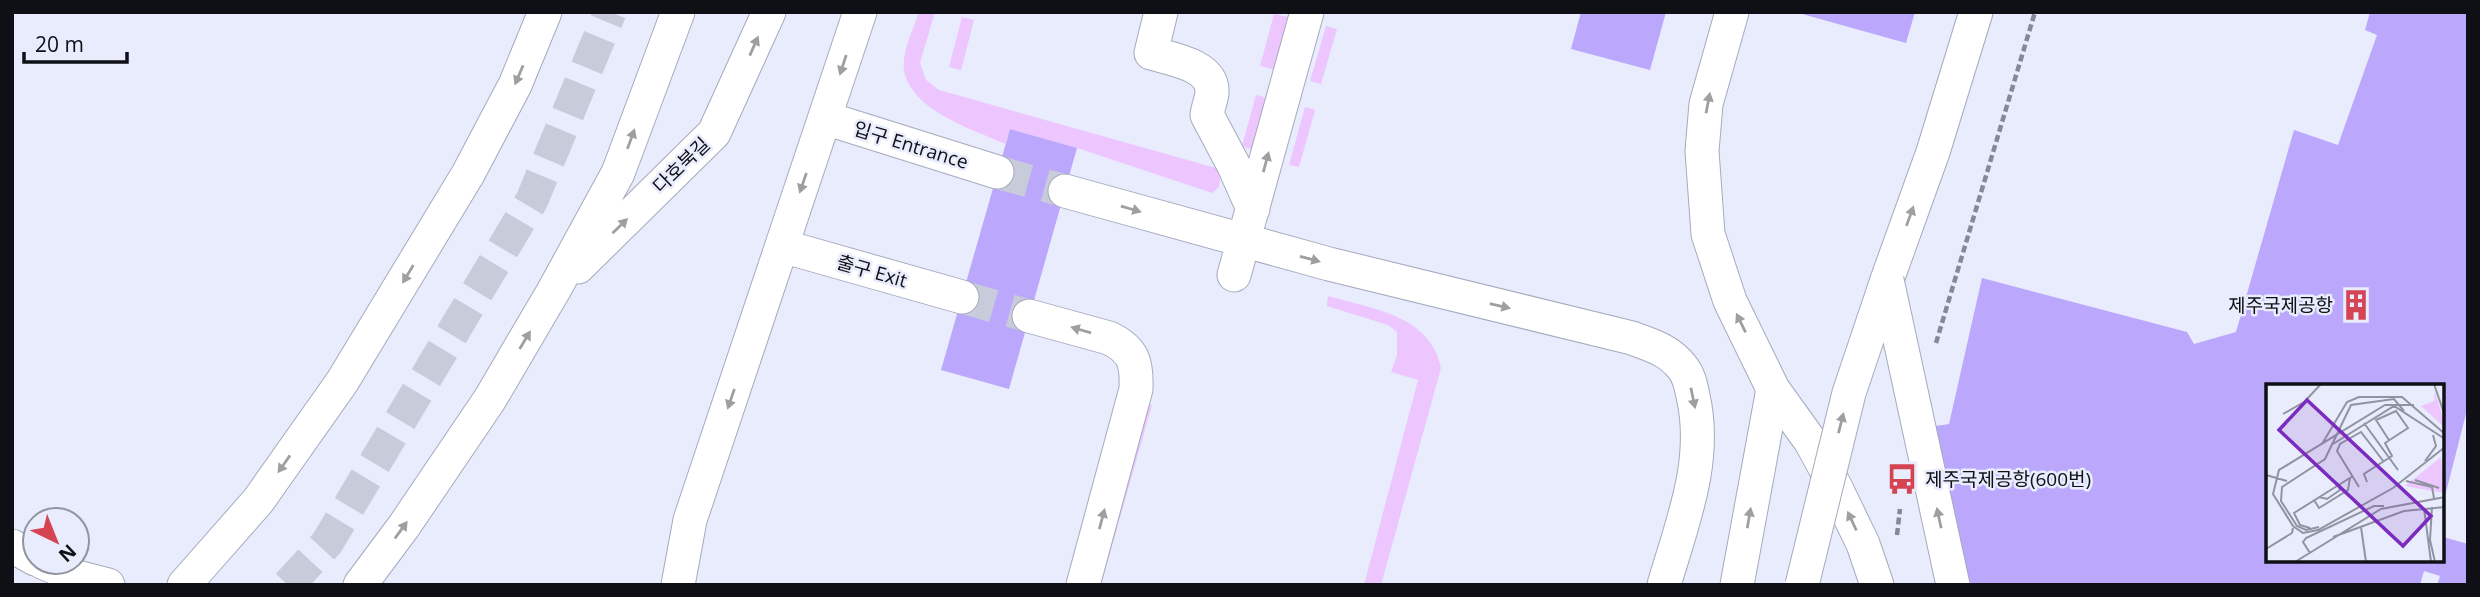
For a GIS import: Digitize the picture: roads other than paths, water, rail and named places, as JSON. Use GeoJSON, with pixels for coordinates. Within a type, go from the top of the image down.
{"type":"FeatureCollection","features":[{"type":"Feature","properties":{"kind":"street"},"geometry":{"type":"LineString","coordinates":[[184,585],[258,501],[342,382],[468,174],[515,85],[545,12]]}},
{"type":"Feature","properties":{"kind":"street"},"geometry":{"type":"LineString","coordinates":[[360,585],[404,526],[490,399],[554,290],[618,173],[678,12]]}},
{"type":"Feature","properties":{"kind":"street","name":"다호북길"},"geometry":{"type":"LineString","coordinates":[[554,290],[714,134],[769,12]]}},
{"type":"Feature","properties":{"kind":"street"},"geometry":{"type":"LineString","coordinates":[[678,585],[690,520],[860,12]]}},
{"type":"Feature","properties":{"kind":"street"},"geometry":{"type":"LineString","coordinates":[[1161,12],[1151,52],[1196,68],[1208,77],[1212,94],[1207,115],[1253,209]]}},
{"type":"Feature","properties":{"kind":"street"},"geometry":{"type":"LineString","coordinates":[[1234,275],[1307,12]]}},
{"type":"Feature","properties":{"kind":"street"},"geometry":{"type":"LineString","coordinates":[[1732,12],[1706,104],[1702,151],[1708,234],[1730,301],[1773,389],[1811,442],[1836,488],[1863,544],[1877,585]]}},
{"type":"Feature","properties":{"kind":"street"},"geometry":{"type":"LineString","coordinates":[[1802,585],[1849,393],[1933,152],[1976,12]]}},
{"type":"Feature","properties":{"kind":"street","name":"입구 Entrance"},"geometry":{"type":"LineString","coordinates":[[825,118],[997,172]]}},
{"type":"Feature","properties":{"kind":"street"},"geometry":{"type":"LineString","coordinates":[[1065,191],[1434,291],[1632,338],[1668,352],[1684,369],[1689,380],[1698,424],[1698,457],[1664,585]]}},
{"type":"Feature","properties":{"kind":"street","name":"출구 Exit"},"geometry":{"type":"LineString","coordinates":[[782,246],[962,297]]}},
{"type":"Feature","properties":{"kind":"street"},"geometry":{"type":"LineString","coordinates":[[1887,280],[1953,585]]}},
{"type":"Feature","properties":{"kind":"street"},"geometry":{"type":"LineString","coordinates":[[1030,316],[1109,338],[1119,343],[1135,361],[1136,389],[1083,585]]}},
{"type":"Feature","properties":{"kind":"street"},"geometry":{"type":"LineString","coordinates":[[1737,585],[1773,389]]}},
{"type":"Feature","properties":{"kind":"street"},"geometry":{"type":"LineString","coordinates":[[75,576],[108,585]]}},
{"type":"Feature","properties":{"kind":"tunnel"},"geometry":{"type":"LineString","coordinates":[[288,585],[327,543],[532,200],[610,12]]}},
{"type":"Feature","properties":{"kind":"tunnel"},"geometry":{"type":"LineString","coordinates":[[997,172],[1065,191]]}},
{"type":"Feature","properties":{"kind":"tunnel"},"geometry":{"type":"LineString","coordinates":[[962,297],[1029,316]]}},
{"type":"Feature","properties":{"kind":"place","name":"제주국제공항"},"geometry":{"type":"Point","coordinates":[2356,305]}},
{"type":"Feature","properties":{"kind":"place","name":"제주국제공항(600번)"},"geometry":{"type":"Point","coordinates":[1902,479]}}]}
